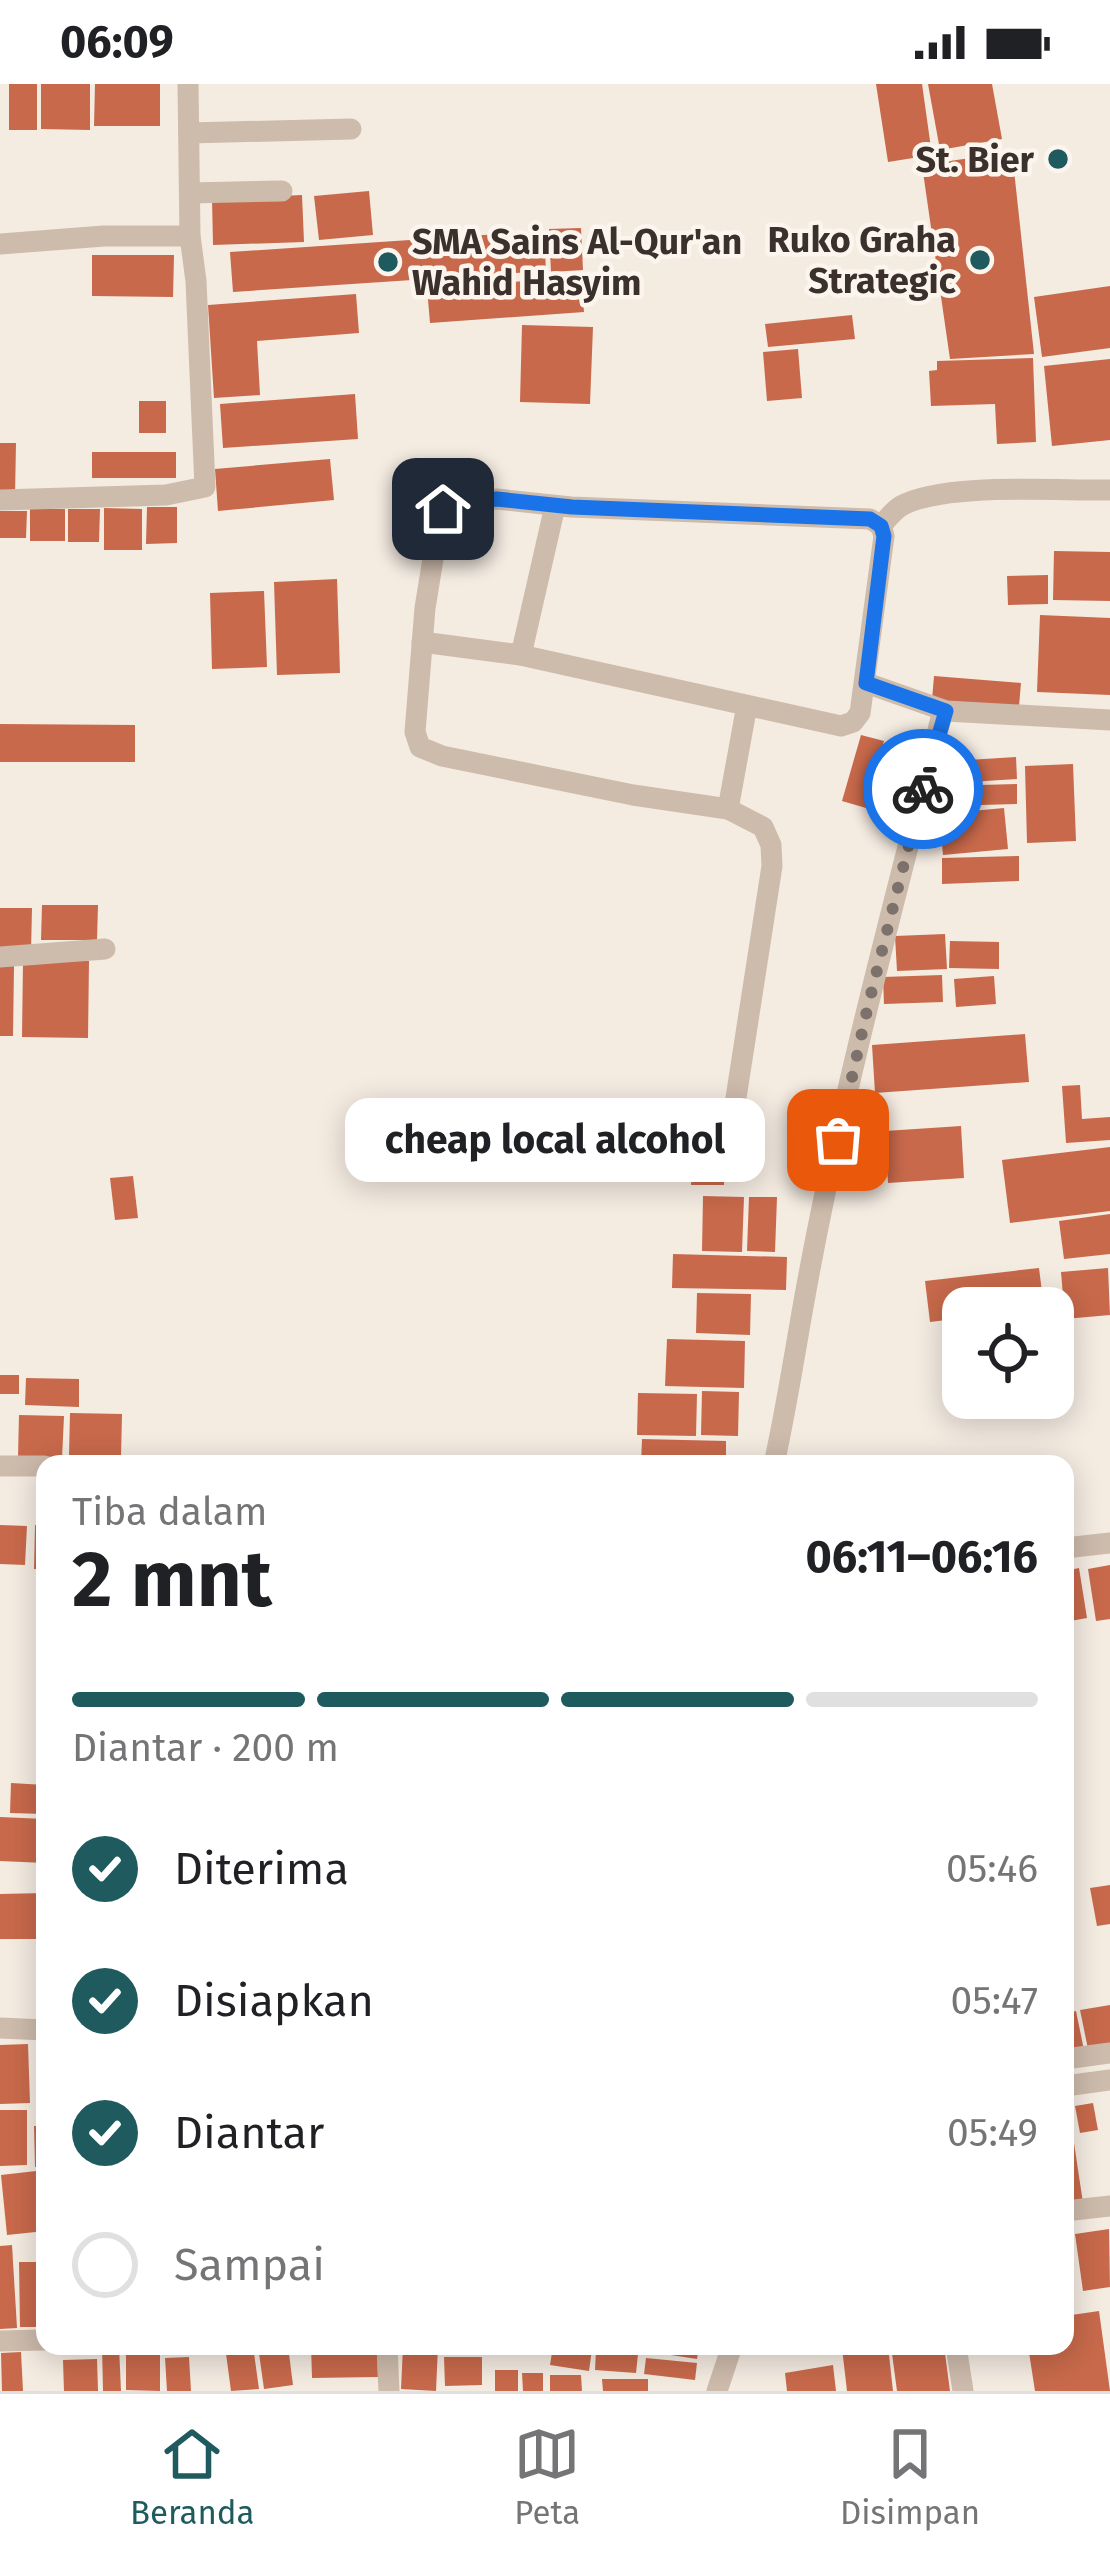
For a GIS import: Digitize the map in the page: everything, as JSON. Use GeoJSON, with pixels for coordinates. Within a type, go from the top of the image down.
{"type":"FeatureCollection","features":[{"type":"Feature","properties":{"kind":"street"},"geometry":{"type":"LineString","coordinates":[[0,500],[166,495],[205,487],[190,236],[188,84]]}},
{"type":"Feature","properties":{"kind":"street"},"geometry":{"type":"LineString","coordinates":[[189,133],[351,129]]}},
{"type":"Feature","properties":{"kind":"street"},"geometry":{"type":"LineString","coordinates":[[191,193],[282,191]]}},
{"type":"Feature","properties":{"kind":"street"},"geometry":{"type":"LineString","coordinates":[[0,244],[104,236],[190,236]]}},
{"type":"Feature","properties":{"kind":"street"},"geometry":{"type":"LineString","coordinates":[[881,526],[898,508],[920,499],[984,491],[1110,490]]}},
{"type":"Feature","properties":{"kind":"street"},"geometry":{"type":"LineString","coordinates":[[422,642],[520,655],[841,726],[860,713],[884,536],[881,526],[870,519],[555,506],[497,499],[461,501],[443,509],[422,642],[415,732],[424,750],[633,795],[728,809],[763,827],[772,866],[731,1130]]}},
{"type":"Feature","properties":{"kind":"street"},"geometry":{"type":"LineString","coordinates":[[520,655],[555,506]]}},
{"type":"Feature","properties":{"kind":"street"},"geometry":{"type":"LineString","coordinates":[[866,683],[946,711],[1110,720]]}},
{"type":"Feature","properties":{"kind":"street"},"geometry":{"type":"LineString","coordinates":[[728,809],[747,705]]}},
{"type":"Feature","properties":{"kind":"street"},"geometry":{"type":"LineString","coordinates":[[776,1455],[809,1274],[868,1006],[946,711]]}},
{"type":"Feature","properties":{"kind":"street"},"geometry":{"type":"LineString","coordinates":[[0,957],[105,949]]}},
{"type":"Feature","properties":{"kind":"street"},"geometry":{"type":"LineString","coordinates":[[0,1466],[36,1466]]}},
{"type":"Feature","properties":{"kind":"street"},"geometry":{"type":"LineString","coordinates":[[1074,1547],[1110,1543]]}},
{"type":"Feature","properties":{"kind":"street"},"geometry":{"type":"LineString","coordinates":[[0,2028],[36,2030]]}},
{"type":"Feature","properties":{"kind":"street"},"geometry":{"type":"LineString","coordinates":[[1074,2058],[1110,2053]]}},
{"type":"Feature","properties":{"kind":"street"},"geometry":{"type":"LineString","coordinates":[[1074,2085],[1110,2080]]}},
{"type":"Feature","properties":{"kind":"street"},"geometry":{"type":"LineString","coordinates":[[1074,2210],[1110,2206]]}},
{"type":"Feature","properties":{"kind":"street"},"geometry":{"type":"LineString","coordinates":[[0,2341],[36,2340]]}},
{"type":"Feature","properties":{"kind":"street"},"geometry":{"type":"LineString","coordinates":[[387,2355],[389,2391]]}},
{"type":"Feature","properties":{"kind":"street"},"geometry":{"type":"LineString","coordinates":[[717,2391],[729,2355]]}},
{"type":"Feature","properties":{"kind":"street"},"geometry":{"type":"LineString","coordinates":[[957,2355],[963,2391]]}},
{"type":"Feature","properties":{"kind":"building"},"geometry":{"type":"Polygon","coordinates":[[[9,84],[37,84],[37,130],[9,130],[9,84]]]}},
{"type":"Feature","properties":{"kind":"building"},"geometry":{"type":"Polygon","coordinates":[[[41,84],[90,84],[90,130],[41,129],[41,84]]]}},
{"type":"Feature","properties":{"kind":"building"},"geometry":{"type":"Polygon","coordinates":[[[95,84],[160,84],[160,126],[94,126],[95,84]]]}},
{"type":"Feature","properties":{"kind":"building"},"geometry":{"type":"Polygon","coordinates":[[[876,84],[922,84],[932,155],[888,162],[876,84]]]}},
{"type":"Feature","properties":{"kind":"building"},"geometry":{"type":"Polygon","coordinates":[[[928,84],[992,84],[1002,139],[940,150],[928,84]]]}},
{"type":"Feature","properties":{"kind":"building","name":"Ruko Graha Strategic"},"geometry":{"type":"Polygon","coordinates":[[[1012,152],[1034,354],[950,359],[922,165],[1012,152]]]}},
{"type":"Feature","properties":{"kind":"building"},"geometry":{"type":"Polygon","coordinates":[[[369,191],[373,235],[319,240],[314,196],[369,191]]]}},
{"type":"Feature","properties":{"kind":"building"},"geometry":{"type":"Polygon","coordinates":[[[302,195],[304,242],[213,245],[212,199],[302,195]]]}},
{"type":"Feature","properties":{"kind":"building"},"geometry":{"type":"Polygon","coordinates":[[[581,228],[583,270],[551,272],[549,229],[581,228]]]}},
{"type":"Feature","properties":{"kind":"building","name":"SMA Sains Al-Qur'an Wahid Hasyim"},"geometry":{"type":"Polygon","coordinates":[[[544,231],[546,271],[233,292],[230,252],[544,231]]]}},
{"type":"Feature","properties":{"kind":"building"},"geometry":{"type":"Polygon","coordinates":[[[92,255],[174,255],[173,297],[92,296],[92,255]]]}},
{"type":"Feature","properties":{"kind":"building"},"geometry":{"type":"Polygon","coordinates":[[[581,277],[584,312],[430,323],[427,288],[581,277]]]}},
{"type":"Feature","properties":{"kind":"building"},"geometry":{"type":"Polygon","coordinates":[[[1110,286],[1110,348],[1042,357],[1034,297],[1110,286]]]}},
{"type":"Feature","properties":{"kind":"building"},"geometry":{"type":"Polygon","coordinates":[[[356,294],[359,333],[257,341],[260,395],[214,398],[208,305],[356,294]]]}},
{"type":"Feature","properties":{"kind":"building"},"geometry":{"type":"Polygon","coordinates":[[[852,315],[855,339],[768,347],[765,324],[852,315]]]}},
{"type":"Feature","properties":{"kind":"building"},"geometry":{"type":"Polygon","coordinates":[[[522,325],[593,327],[590,404],[520,402],[522,325]]]}},
{"type":"Feature","properties":{"kind":"building"},"geometry":{"type":"Polygon","coordinates":[[[798,349],[802,398],[767,401],[763,352],[798,349]]]}},
{"type":"Feature","properties":{"kind":"building"},"geometry":{"type":"Polygon","coordinates":[[[1033,358],[1036,442],[997,444],[995,404],[931,406],[929,371],[937,370],[937,361],[1033,358]]]}},
{"type":"Feature","properties":{"kind":"building"},"geometry":{"type":"Polygon","coordinates":[[[1110,359],[1110,440],[1052,446],[1044,366],[1110,359]]]}},
{"type":"Feature","properties":{"kind":"building"},"geometry":{"type":"Polygon","coordinates":[[[355,394],[358,439],[223,448],[220,404],[355,394]]]}},
{"type":"Feature","properties":{"kind":"building"},"geometry":{"type":"Polygon","coordinates":[[[139,401],[166,401],[166,433],[139,433],[139,401]]]}},
{"type":"Feature","properties":{"kind":"building"},"geometry":{"type":"Polygon","coordinates":[[[0,443],[16,443],[15,496],[0,496],[0,443]]]}},
{"type":"Feature","properties":{"kind":"building"},"geometry":{"type":"Polygon","coordinates":[[[92,452],[176,452],[176,478],[92,478],[92,452]]]}},
{"type":"Feature","properties":{"kind":"building"},"geometry":{"type":"Polygon","coordinates":[[[330,459],[334,500],[218,511],[215,469],[330,459]]]}},
{"type":"Feature","properties":{"kind":"building"},"geometry":{"type":"Polygon","coordinates":[[[147,507],[177,507],[177,543],[146,544],[147,507]]]}},
{"type":"Feature","properties":{"kind":"building"},"geometry":{"type":"Polygon","coordinates":[[[104,508],[142,509],[142,550],[104,550],[104,508]]]}},
{"type":"Feature","properties":{"kind":"building"},"geometry":{"type":"Polygon","coordinates":[[[30,509],[65,509],[65,541],[30,541],[30,509]]]}},
{"type":"Feature","properties":{"kind":"building"},"geometry":{"type":"Polygon","coordinates":[[[68,509],[100,509],[99,542],[68,542],[68,509]]]}},
{"type":"Feature","properties":{"kind":"building"},"geometry":{"type":"Polygon","coordinates":[[[0,511],[27,511],[26,538],[0,538],[0,511]]]}},
{"type":"Feature","properties":{"kind":"building"},"geometry":{"type":"Polygon","coordinates":[[[1054,551],[1110,552],[1110,601],[1053,600],[1054,551]]]}},
{"type":"Feature","properties":{"kind":"building"},"geometry":{"type":"Polygon","coordinates":[[[1048,575],[1048,604],[1008,605],[1007,576],[1048,575]]]}},
{"type":"Feature","properties":{"kind":"building"},"geometry":{"type":"Polygon","coordinates":[[[337,579],[340,673],[277,675],[274,582],[337,579]]]}},
{"type":"Feature","properties":{"kind":"building"},"geometry":{"type":"Polygon","coordinates":[[[264,591],[267,667],[212,669],[210,593],[264,591]]]}},
{"type":"Feature","properties":{"kind":"building"},"geometry":{"type":"Polygon","coordinates":[[[1040,615],[1110,618],[1110,695],[1037,692],[1040,615]]]}},
{"type":"Feature","properties":{"kind":"building"},"geometry":{"type":"Polygon","coordinates":[[[934,676],[1021,683],[1019,706],[932,700],[934,676]]]}},
{"type":"Feature","properties":{"kind":"building"},"geometry":{"type":"Polygon","coordinates":[[[0,724],[135,725],[135,762],[0,762],[0,724]]]}},
{"type":"Feature","properties":{"kind":"building"},"geometry":{"type":"Polygon","coordinates":[[[861,735],[884,741],[866,808],[842,801],[861,735]]]}},
{"type":"Feature","properties":{"kind":"building"},"geometry":{"type":"Polygon","coordinates":[[[1016,757],[1017,779],[953,783],[952,761],[1016,757]]]}},
{"type":"Feature","properties":{"kind":"building"},"geometry":{"type":"Polygon","coordinates":[[[1073,764],[1076,841],[1027,843],[1025,766],[1073,764]]]}},
{"type":"Feature","properties":{"kind":"building"},"geometry":{"type":"Polygon","coordinates":[[[1017,784],[1017,804],[944,806],[943,786],[1017,784]]]}},
{"type":"Feature","properties":{"kind":"building"},"geometry":{"type":"Polygon","coordinates":[[[1004,808],[1008,849],[943,855],[939,814],[1004,808]]]}},
{"type":"Feature","properties":{"kind":"building"},"geometry":{"type":"Polygon","coordinates":[[[1019,856],[1019,881],[942,884],[942,858],[1019,856]]]}},
{"type":"Feature","properties":{"kind":"building"},"geometry":{"type":"Polygon","coordinates":[[[42,905],[98,905],[97,940],[41,940],[42,905]]]}},
{"type":"Feature","properties":{"kind":"building"},"geometry":{"type":"Polygon","coordinates":[[[0,908],[32,908],[31,952],[0,951],[0,908]]]}},
{"type":"Feature","properties":{"kind":"building"},"geometry":{"type":"Polygon","coordinates":[[[945,934],[947,969],[897,971],[895,936],[945,934]]]}},
{"type":"Feature","properties":{"kind":"building"},"geometry":{"type":"Polygon","coordinates":[[[950,941],[999,942],[999,969],[949,968],[950,941]]]}},
{"type":"Feature","properties":{"kind":"building"},"geometry":{"type":"Polygon","coordinates":[[[23,961],[89,961],[88,1038],[22,1037],[23,961]]]}},
{"type":"Feature","properties":{"kind":"building"},"geometry":{"type":"Polygon","coordinates":[[[0,966],[14,966],[13,1036],[0,1036],[0,966]]]}},
{"type":"Feature","properties":{"kind":"building"},"geometry":{"type":"Polygon","coordinates":[[[942,975],[943,1002],[884,1004],[883,977],[942,975]]]}},
{"type":"Feature","properties":{"kind":"building"},"geometry":{"type":"Polygon","coordinates":[[[994,976],[996,1004],[956,1007],[954,979],[994,976]]]}},
{"type":"Feature","properties":{"kind":"building"},"geometry":{"type":"Polygon","coordinates":[[[1025,1034],[1029,1082],[875,1093],[872,1045],[1025,1034]]]}},
{"type":"Feature","properties":{"kind":"building"},"geometry":{"type":"Polygon","coordinates":[[[1080,1085],[1082,1119],[1110,1117],[1110,1140],[1066,1143],[1062,1086],[1080,1085]]]}},
{"type":"Feature","properties":{"kind":"building"},"geometry":{"type":"Polygon","coordinates":[[[961,1126],[964,1178],[888,1183],[885,1131],[961,1126]]]}},
{"type":"Feature","properties":{"kind":"building"},"geometry":{"type":"Polygon","coordinates":[[[1110,1147],[1110,1211],[1010,1223],[1002,1160],[1110,1147]]]}},
{"type":"Feature","properties":{"kind":"building"},"geometry":{"type":"Polygon","coordinates":[[[692,1154],[725,1155],[724,1185],[691,1185],[692,1154]]]}},
{"type":"Feature","properties":{"kind":"building"},"geometry":{"type":"Polygon","coordinates":[[[133,1176],[138,1218],[115,1220],[110,1178],[133,1176]]]}},
{"type":"Feature","properties":{"kind":"building"},"geometry":{"type":"Polygon","coordinates":[[[703,1196],[744,1197],[742,1252],[702,1251],[703,1196]]]}},
{"type":"Feature","properties":{"kind":"building"},"geometry":{"type":"Polygon","coordinates":[[[749,1197],[777,1197],[775,1252],[747,1251],[749,1197]]]}},
{"type":"Feature","properties":{"kind":"building"},"geometry":{"type":"Polygon","coordinates":[[[1110,1214],[1110,1254],[1064,1259],[1059,1221],[1110,1214]]]}},
{"type":"Feature","properties":{"kind":"building"},"geometry":{"type":"Polygon","coordinates":[[[673,1254],[787,1257],[786,1290],[672,1288],[673,1254]]]}},
{"type":"Feature","properties":{"kind":"building"},"geometry":{"type":"Polygon","coordinates":[[[1039,1268],[1041,1287],[942,1287],[942,1321],[930,1322],[925,1281],[1039,1268]]]}},
{"type":"Feature","properties":{"kind":"building"},"geometry":{"type":"Polygon","coordinates":[[[1108,1268],[1110,1315],[1074,1318],[1074,1287],[1062,1287],[1061,1272],[1108,1268]]]}},
{"type":"Feature","properties":{"kind":"building"},"geometry":{"type":"Polygon","coordinates":[[[697,1293],[751,1294],[750,1335],[696,1333],[697,1293]]]}},
{"type":"Feature","properties":{"kind":"building"},"geometry":{"type":"Polygon","coordinates":[[[667,1339],[745,1341],[744,1388],[665,1386],[667,1339]]]}},
{"type":"Feature","properties":{"kind":"building"},"geometry":{"type":"Polygon","coordinates":[[[0,1375],[19,1375],[19,1394],[0,1394],[0,1375]]]}},
{"type":"Feature","properties":{"kind":"building"},"geometry":{"type":"Polygon","coordinates":[[[26,1378],[79,1379],[79,1407],[25,1405],[26,1378]]]}},
{"type":"Feature","properties":{"kind":"building"},"geometry":{"type":"Polygon","coordinates":[[[702,1391],[739,1392],[738,1436],[701,1435],[702,1391]]]}},
{"type":"Feature","properties":{"kind":"building"},"geometry":{"type":"Polygon","coordinates":[[[638,1393],[697,1394],[696,1436],[637,1435],[638,1393]]]}},
{"type":"Feature","properties":{"kind":"building"},"geometry":{"type":"Polygon","coordinates":[[[70,1413],[122,1414],[121,1455],[69,1455],[70,1413]]]}},
{"type":"Feature","properties":{"kind":"building"},"geometry":{"type":"Polygon","coordinates":[[[19,1415],[64,1416],[62,1455],[18,1458],[19,1415]]]}},
{"type":"Feature","properties":{"kind":"building"},"geometry":{"type":"Polygon","coordinates":[[[642,1439],[726,1441],[726,1455],[641,1455],[642,1439]]]}},
{"type":"Feature","properties":{"kind":"building"},"geometry":{"type":"Polygon","coordinates":[[[0,1525],[27,1526],[25,1565],[0,1564],[0,1525]]]}},
{"type":"Feature","properties":{"kind":"building"},"geometry":{"type":"Polygon","coordinates":[[[1110,1565],[1110,1619],[1096,1621],[1088,1569],[1110,1565]]]}},
{"type":"Feature","properties":{"kind":"building"},"geometry":{"type":"Polygon","coordinates":[[[1079,1568],[1087,1618],[1074,1620],[1074,1569],[1079,1568]]]}},
{"type":"Feature","properties":{"kind":"building"},"geometry":{"type":"Polygon","coordinates":[[[11,1783],[36,1784],[36,1814],[10,1813],[11,1783]]]}},
{"type":"Feature","properties":{"kind":"building"},"geometry":{"type":"Polygon","coordinates":[[[0,1817],[36,1819],[36,1863],[0,1861],[0,1817]]]}},
{"type":"Feature","properties":{"kind":"building"},"geometry":{"type":"Polygon","coordinates":[[[1110,1885],[1110,1924],[1097,1926],[1090,1888],[1110,1885]]]}},
{"type":"Feature","properties":{"kind":"building"},"geometry":{"type":"Polygon","coordinates":[[[36,1893],[36,1939],[0,1939],[0,1894],[36,1893]]]}},
{"type":"Feature","properties":{"kind":"building"},"geometry":{"type":"Polygon","coordinates":[[[1110,2005],[1110,2044],[1088,2049],[1080,2010],[1110,2005]]]}},
{"type":"Feature","properties":{"kind":"building"},"geometry":{"type":"Polygon","coordinates":[[[1074,2011],[1084,2050],[1074,2052],[1074,2011]]]}},
{"type":"Feature","properties":{"kind":"building"},"geometry":{"type":"Polygon","coordinates":[[[28,2044],[30,2103],[0,2104],[0,2045],[28,2044]]]}},
{"type":"Feature","properties":{"kind":"building"},"geometry":{"type":"Polygon","coordinates":[[[1093,2103],[1098,2130],[1080,2133],[1075,2106],[1093,2103]]]}},
{"type":"Feature","properties":{"kind":"building"},"geometry":{"type":"Polygon","coordinates":[[[0,2110],[27,2110],[27,2165],[0,2166],[0,2110]]]}},
{"type":"Feature","properties":{"kind":"building"},"geometry":{"type":"Polygon","coordinates":[[[1074,2143],[1083,2203],[1074,2204],[1074,2143]]]}},
{"type":"Feature","properties":{"kind":"building"},"geometry":{"type":"Polygon","coordinates":[[[36,2171],[36,2232],[7,2235],[1,2175],[36,2171]]]}},
{"type":"Feature","properties":{"kind":"building"},"geometry":{"type":"Polygon","coordinates":[[[1109,2229],[1110,2287],[1083,2291],[1075,2234],[1109,2229]]]}},
{"type":"Feature","properties":{"kind":"building"},"geometry":{"type":"Polygon","coordinates":[[[12,2245],[17,2328],[0,2329],[0,2246],[12,2245]]]}},
{"type":"Feature","properties":{"kind":"building"},"geometry":{"type":"Polygon","coordinates":[[[19,2262],[36,2262],[36,2327],[20,2327],[19,2262]]]}},
{"type":"Feature","properties":{"kind":"building"},"geometry":{"type":"Polygon","coordinates":[[[1099,2311],[1110,2391],[1035,2391],[1029,2355],[1074,2355],[1074,2315],[1099,2311]]]}},
{"type":"Feature","properties":{"kind":"building"},"geometry":{"type":"Polygon","coordinates":[[[21,2352],[23,2391],[2,2391],[1,2353],[21,2352]]]}},
{"type":"Feature","properties":{"kind":"building"},"geometry":{"type":"Polygon","coordinates":[[[102,2355],[119,2355],[121,2391],[103,2391],[102,2355]]]}},
{"type":"Feature","properties":{"kind":"building"},"geometry":{"type":"Polygon","coordinates":[[[126,2355],[160,2355],[160,2391],[126,2390],[126,2355]]]}},
{"type":"Feature","properties":{"kind":"building"},"geometry":{"type":"Polygon","coordinates":[[[226,2355],[254,2355],[259,2389],[231,2391],[226,2355]]]}},
{"type":"Feature","properties":{"kind":"building"},"geometry":{"type":"Polygon","coordinates":[[[259,2355],[289,2355],[293,2385],[264,2389],[259,2355]]]}},
{"type":"Feature","properties":{"kind":"building"},"geometry":{"type":"Polygon","coordinates":[[[311,2355],[377,2355],[378,2377],[312,2378],[311,2355]]]}},
{"type":"Feature","properties":{"kind":"building"},"geometry":{"type":"Polygon","coordinates":[[[403,2355],[438,2355],[436,2391],[401,2389],[403,2355]]]}},
{"type":"Feature","properties":{"kind":"building"},"geometry":{"type":"Polygon","coordinates":[[[552,2355],[591,2355],[589,2371],[550,2365],[552,2355]]]}},
{"type":"Feature","properties":{"kind":"building"},"geometry":{"type":"Polygon","coordinates":[[[596,2355],[638,2355],[636,2373],[595,2370],[596,2355]]]}},
{"type":"Feature","properties":{"kind":"building"},"geometry":{"type":"Polygon","coordinates":[[[843,2355],[889,2355],[893,2391],[847,2391],[843,2355]]]}},
{"type":"Feature","properties":{"kind":"building"},"geometry":{"type":"Polygon","coordinates":[[[892,2355],[945,2355],[950,2391],[897,2391],[892,2355]]]}},
{"type":"Feature","properties":{"kind":"building"},"geometry":{"type":"Polygon","coordinates":[[[189,2357],[191,2391],[167,2391],[165,2358],[189,2357]]]}},
{"type":"Feature","properties":{"kind":"building"},"geometry":{"type":"Polygon","coordinates":[[[444,2357],[482,2357],[482,2385],[445,2386],[444,2357]]]}},
{"type":"Feature","properties":{"kind":"building"},"geometry":{"type":"Polygon","coordinates":[[[646,2358],[697,2363],[695,2380],[644,2374],[646,2358]]]}},
{"type":"Feature","properties":{"kind":"building"},"geometry":{"type":"Polygon","coordinates":[[[97,2359],[98,2391],[64,2391],[63,2360],[97,2359]]]}},
{"type":"Feature","properties":{"kind":"building"},"geometry":{"type":"Polygon","coordinates":[[[833,2365],[836,2391],[787,2391],[785,2373],[833,2365]]]}},
{"type":"Feature","properties":{"kind":"building"},"geometry":{"type":"Polygon","coordinates":[[[495,2370],[518,2370],[518,2391],[495,2391],[495,2370]]]}},
{"type":"Feature","properties":{"kind":"building"},"geometry":{"type":"Polygon","coordinates":[[[522,2373],[543,2373],[543,2391],[523,2391],[522,2373]]]}},
{"type":"Feature","properties":{"kind":"building"},"geometry":{"type":"Polygon","coordinates":[[[550,2375],[581,2375],[582,2391],[550,2391],[550,2375]]]}},
{"type":"Feature","properties":{"kind":"building"},"geometry":{"type":"Polygon","coordinates":[[[602,2379],[648,2379],[648,2391],[603,2391],[602,2379]]]}},
{"type":"Feature","properties":{"kind":"way so far"},"geometry":{"type":"LineString","coordinates":[[838,1140],[923,789]]}},
{"type":"Feature","properties":{"kind":"place","name":"St. Bier"},"geometry":{"type":"Point","coordinates":[1058,159]}},
{"type":"Feature","properties":{"kind":"place","name":"Ruko Graha Strategic"},"geometry":{"type":"Point","coordinates":[980,260]}},
{"type":"Feature","properties":{"kind":"place","name":"SMA Sains Al-Qur'an Wahid Hasyim"},"geometry":{"type":"Point","coordinates":[388,262]}},
{"type":"Feature","properties":{"kind":"place","name":"cheap local alcohol"},"geometry":{"type":"Point","coordinates":[838,1140]}},
{"type":"Feature","properties":{"kind":"route"},"geometry":{"type":"LineString","coordinates":[[443,509],[461,501],[497,499],[572,507],[870,519],[881,526],[884,536],[866,683],[946,711],[923,789]]}}]}
